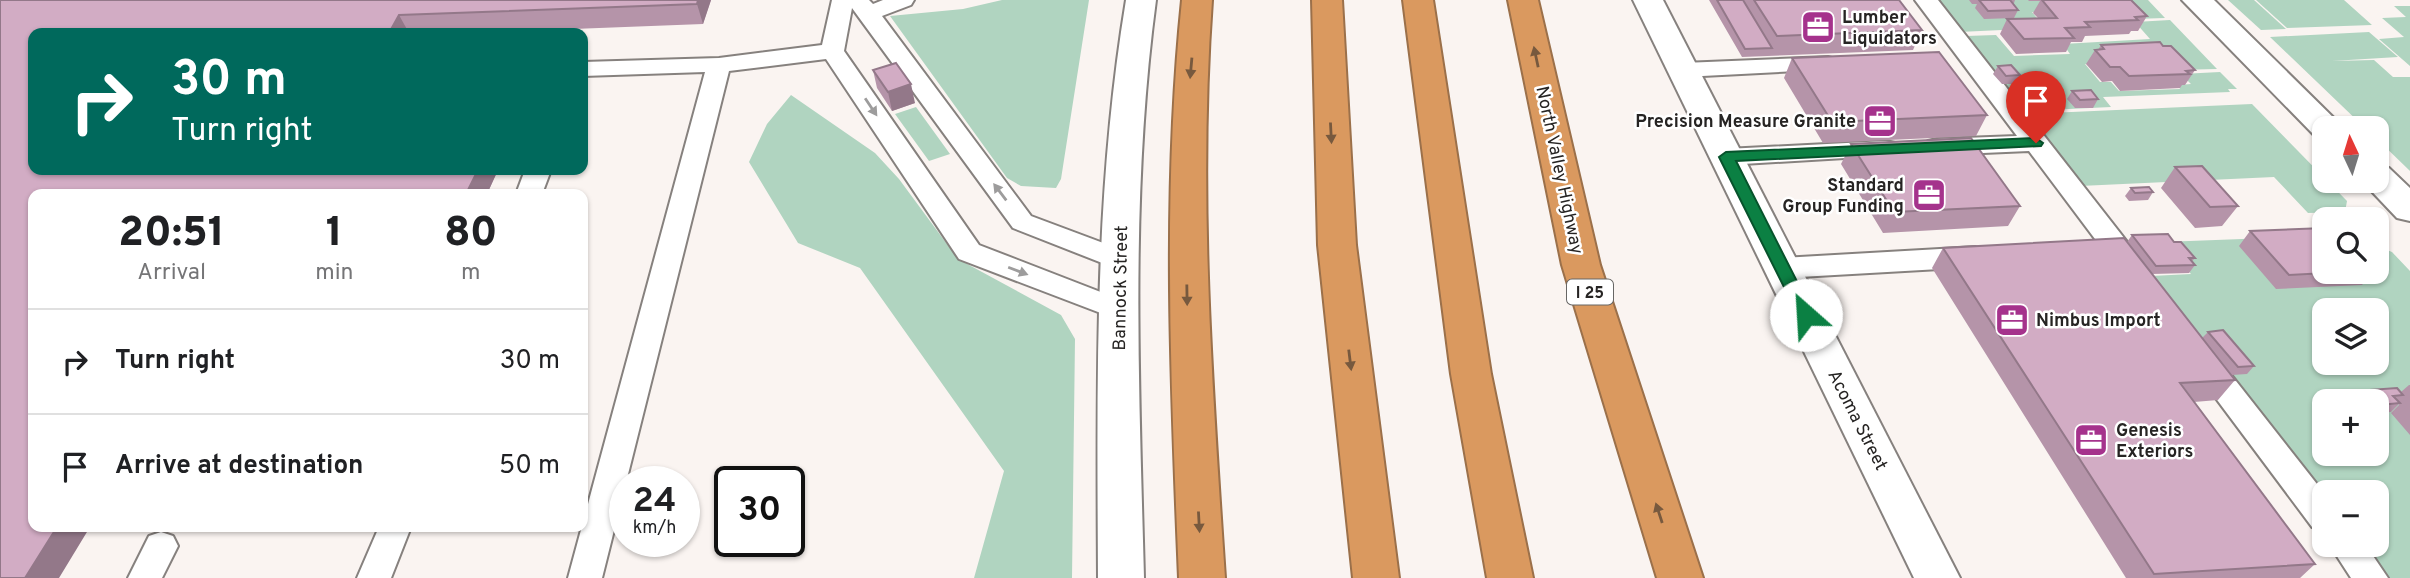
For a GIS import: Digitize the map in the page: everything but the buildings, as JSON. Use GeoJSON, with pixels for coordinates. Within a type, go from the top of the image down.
{"type":"FeatureCollection","features":[{"type":"Feature","properties":{"kind":"highway"},"geometry":{"type":"LineString","coordinates":[[1198,0],[1187,114],[1185,204],[1187,312],[1202,578]]}},
{"type":"Feature","properties":{"kind":"highway"},"geometry":{"type":"LineString","coordinates":[[1326,0],[1337,245],[1376,578]]}},
{"type":"Feature","properties":{"kind":"highway"},"geometry":{"type":"LineString","coordinates":[[1418,0],[1471,374],[1510,578]]}},
{"type":"Feature","properties":{"kind":"highway","name":"North Valley Highway"},"geometry":{"type":"LineString","coordinates":[[1523,0],[1581,265],[1680,578]]}},
{"type":"Feature","properties":{"kind":"street","name":"Bannock Street"},"geometry":{"type":"LineString","coordinates":[[1121,578],[1119,310],[1124,142],[1141,0]]}},
{"type":"Feature","properties":{"kind":"street","name":"Acoma Street"},"geometry":{"type":"LineString","coordinates":[[1648,0],[1937,578]]}},
{"type":"Feature","properties":{"kind":"street"},"geometry":{"type":"LineString","coordinates":[[2197,0],[2316,116]]}},
{"type":"Feature","properties":{"kind":"street"},"geometry":{"type":"LineString","coordinates":[[2389,189],[2410,209]]}},
{"type":"Feature","properties":{"kind":"lane"},"geometry":{"type":"LineString","coordinates":[[843,0],[832,51],[969,251],[1119,310]]}},
{"type":"Feature","properties":{"kind":"lane"},"geometry":{"type":"LineString","coordinates":[[903,0],[863,7],[1022,222],[1120,260]]}},
{"type":"Feature","properties":{"kind":"lane"},"geometry":{"type":"LineString","coordinates":[[1926,0],[2151,292]]}},
{"type":"Feature","properties":{"kind":"lane"},"geometry":{"type":"LineString","coordinates":[[588,69],[719,65],[832,51]]}},
{"type":"Feature","properties":{"kind":"lane"},"geometry":{"type":"LineString","coordinates":[[1943,59],[1970,58]]}},
{"type":"Feature","properties":{"kind":"lane"},"geometry":{"type":"LineString","coordinates":[[1683,70],[1847,63]]}},
{"type":"Feature","properties":{"kind":"lane"},"geometry":{"type":"LineString","coordinates":[[585,578],[719,65]]}},
{"type":"Feature","properties":{"kind":"lane"},"geometry":{"type":"LineString","coordinates":[[1726,157],[2036,143]]}},
{"type":"Feature","properties":{"kind":"lane"},"geometry":{"type":"LineString","coordinates":[[2090,251],[2118,249]]}},
{"type":"Feature","properties":{"kind":"lane"},"geometry":{"type":"LineString","coordinates":[[1782,268],[1995,256]]}},
{"type":"Feature","properties":{"kind":"lane"},"geometry":{"type":"LineString","coordinates":[[2192,346],[2312,501]]}},
{"type":"Feature","properties":{"kind":"lane"},"geometry":{"type":"LineString","coordinates":[[374,578],[393,532]]}},
{"type":"Feature","properties":{"kind":"lane"},"geometry":{"type":"LineString","coordinates":[[145,578],[161,546]]}},
{"type":"Feature","properties":{"kind":"lane"},"geometry":{"type":"LineString","coordinates":[[2355,557],[2371,578]]}},
{"type":"Feature","properties":{"kind":"green space"},"geometry":{"type":"Polygon","coordinates":[[[1002,0],[1089,0],[1061,179],[1056,188],[1021,186],[1007,178],[890,16],[963,9],[1002,0]]]}},
{"type":"Feature","properties":{"kind":"green space"},"geometry":{"type":"Polygon","coordinates":[[[1934,0],[2148,0],[2165,18],[2133,19],[2032,12],[2045,28],[1959,32],[1934,0]]]}},
{"type":"Feature","properties":{"kind":"green space"},"geometry":{"type":"Polygon","coordinates":[[[2228,0],[2254,0],[2286,29],[2261,30],[2228,0]]]}},
{"type":"Feature","properties":{"kind":"green space"},"geometry":{"type":"Polygon","coordinates":[[[2256,0],[2344,0],[2372,25],[2287,28],[2256,0]]]}},
{"type":"Feature","properties":{"kind":"green space"},"geometry":{"type":"Polygon","coordinates":[[[2394,6],[2410,6],[2410,66],[2379,39],[2404,37],[2382,18],[2406,17],[2394,6]]]}},
{"type":"Feature","properties":{"kind":"green space"},"geometry":{"type":"Polygon","coordinates":[[[2170,20],[2217,69],[2175,70],[2085,64],[2100,82],[2111,82],[2119,91],[2180,89],[2178,85],[2191,84],[2181,74],[2220,72],[2237,89],[2228,89],[2230,92],[2103,97],[2111,107],[2025,111],[1966,36],[1996,35],[2014,56],[2070,54],[2063,44],[2150,39],[2135,22],[2170,20]]]}},
{"type":"Feature","properties":{"kind":"green space"},"geometry":{"type":"Polygon","coordinates":[[[2369,32],[2398,57],[2332,61],[2374,60],[2393,77],[2410,77],[2410,171],[2389,151],[2389,116],[2352,116],[2270,37],[2369,32]]]}},
{"type":"Feature","properties":{"kind":"green space"},"geometry":{"type":"Polygon","coordinates":[[[791,95],[875,153],[899,179],[958,259],[1061,315],[1075,339],[1072,578],[974,578],[1004,471],[860,268],[798,243],[749,162],[767,124],[791,95]]]}},
{"type":"Feature","properties":{"kind":"green space"},"geometry":{"type":"Polygon","coordinates":[[[2252,104],[2312,165],[2312,193],[2339,193],[2347,201],[2346,207],[2312,207],[2312,213],[2308,213],[2274,177],[2080,186],[2024,114],[2252,104]]]}},
{"type":"Feature","properties":{"kind":"green space"},"geometry":{"type":"Polygon","coordinates":[[[916,107],[950,154],[929,161],[895,114],[916,107]]]}},
{"type":"Feature","properties":{"kind":"green space"},"geometry":{"type":"Polygon","coordinates":[[[2312,236],[2312,284],[2389,284],[2389,251],[2410,271],[2410,578],[2384,578],[2368,557],[2389,557],[2389,480],[2312,480],[2312,484],[2151,276],[2191,274],[2163,242],[2312,236]]]}},
{"type":"Feature","properties":{"kind":"place","name":"Lumber Liquidators"},"geometry":{"type":"Point","coordinates":[1818,27]}},
{"type":"Feature","properties":{"kind":"place","name":"Precision Measure Granite"},"geometry":{"type":"Point","coordinates":[1880,121]}},
{"type":"Feature","properties":{"kind":"place","name":"Standard Group Funding"},"geometry":{"type":"Point","coordinates":[1929,195]}},
{"type":"Feature","properties":{"kind":"place","name":"Nimbus Import"},"geometry":{"type":"Point","coordinates":[2012,320]}},
{"type":"Feature","properties":{"kind":"place","name":"Genesis Exteriors"},"geometry":{"type":"Point","coordinates":[2091,440]}},
{"type":"Feature","properties":{"kind":"route"},"geometry":{"type":"LineString","coordinates":[[1806,315],[1726,157],[2036,143]]}}]}
